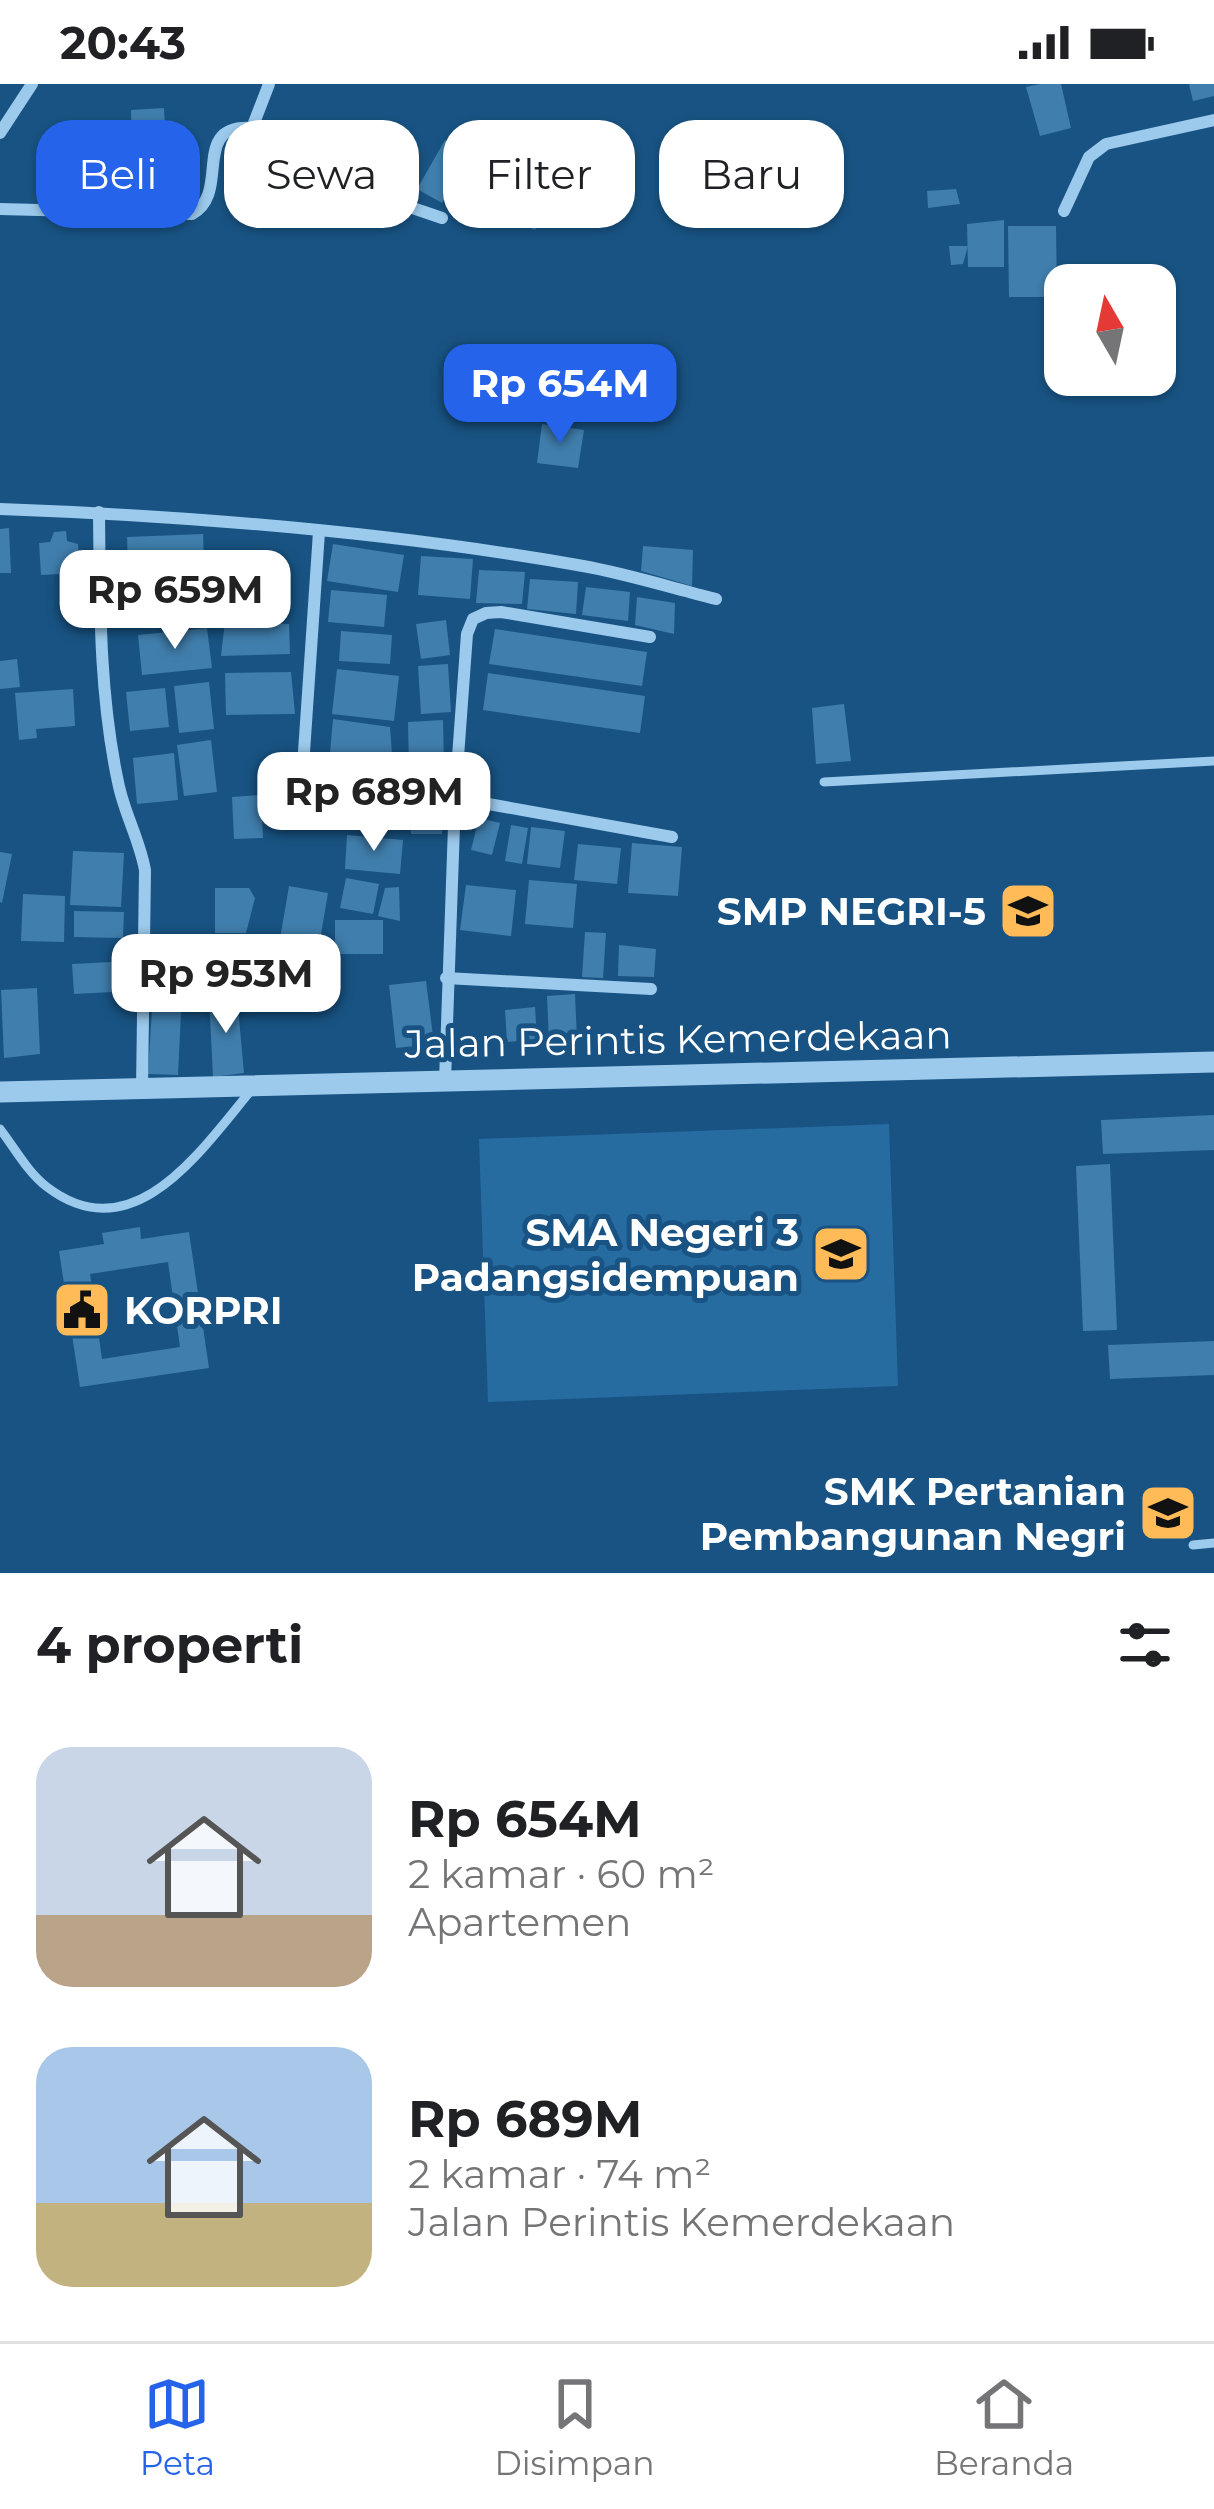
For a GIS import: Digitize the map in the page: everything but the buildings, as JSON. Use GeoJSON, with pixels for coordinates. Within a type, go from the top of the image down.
{"type":"FeatureCollection","features":[{"type":"Feature","properties":{"kind":"street"},"geometry":{"type":"LineString","coordinates":[[0,133],[32,84]]}},
{"type":"Feature","properties":{"kind":"street"},"geometry":{"type":"LineString","coordinates":[[256,120],[269,84]]}},
{"type":"Feature","properties":{"kind":"street"},"geometry":{"type":"LineString","coordinates":[[1064,212],[1089,157],[1106,143],[1214,120]]}},
{"type":"Feature","properties":{"kind":"street"},"geometry":{"type":"LineString","coordinates":[[0,209],[192,214],[203,208],[217,142],[224,133]]}},
{"type":"Feature","properties":{"kind":"street"},"geometry":{"type":"LineString","coordinates":[[419,210],[442,218]]}},
{"type":"Feature","properties":{"kind":"street"},"geometry":{"type":"LineString","coordinates":[[0,508],[99,512],[413,541],[586,567],[716,599]]}},
{"type":"Feature","properties":{"kind":"street"},"geometry":{"type":"LineString","coordinates":[[99,512],[105,712],[124,812],[139,835],[146,870],[142,1088]]}},
{"type":"Feature","properties":{"kind":"street"},"geometry":{"type":"LineString","coordinates":[[304,752],[319,532]]}},
{"type":"Feature","properties":{"kind":"street"},"geometry":{"type":"LineString","coordinates":[[445,1081],[455,798],[467,634],[473,619],[501,612],[650,637]]}},
{"type":"Feature","properties":{"kind":"street"},"geometry":{"type":"LineString","coordinates":[[455,798],[672,837]]}},
{"type":"Feature","properties":{"kind":"street"},"geometry":{"type":"LineString","coordinates":[[446,978],[651,989]]}},
{"type":"Feature","properties":{"kind":"street","name":"Jalan Perintis Kemerdekaan"},"geometry":{"type":"LineString","coordinates":[[0,1092],[1214,1062]]}},
{"type":"Feature","properties":{"kind":"lane"},"geometry":{"type":"LineString","coordinates":[[824,782],[1214,761]]}},
{"type":"Feature","properties":{"kind":"lane"},"geometry":{"type":"LineString","coordinates":[[0,1129],[43,1185],[71,1202],[110,1211],[146,1197],[178,1176],[256,1085]]}},
{"type":"Feature","properties":{"kind":"lane"},"geometry":{"type":"LineString","coordinates":[[1193,1545],[1214,1543]]}},
{"type":"Feature","properties":{"kind":"shaded area"},"geometry":{"type":"Polygon","coordinates":[[[889,1124],[898,1386],[488,1402],[479,1139],[889,1124]]]}},
{"type":"Feature","properties":{"kind":"place","name":"SMP NEGRI-5"},"geometry":{"type":"Point","coordinates":[1028,911]}},
{"type":"Feature","properties":{"kind":"place","name":"SMA Negeri 3 Padangsidempuan"},"geometry":{"type":"Point","coordinates":[841,1254]}},
{"type":"Feature","properties":{"kind":"place","name":"KORPRI"},"geometry":{"type":"Point","coordinates":[82,1310]}},
{"type":"Feature","properties":{"kind":"place","name":"SMK Pertanian Pembangunan Negri"},"geometry":{"type":"Point","coordinates":[1168,1513]}}]}
